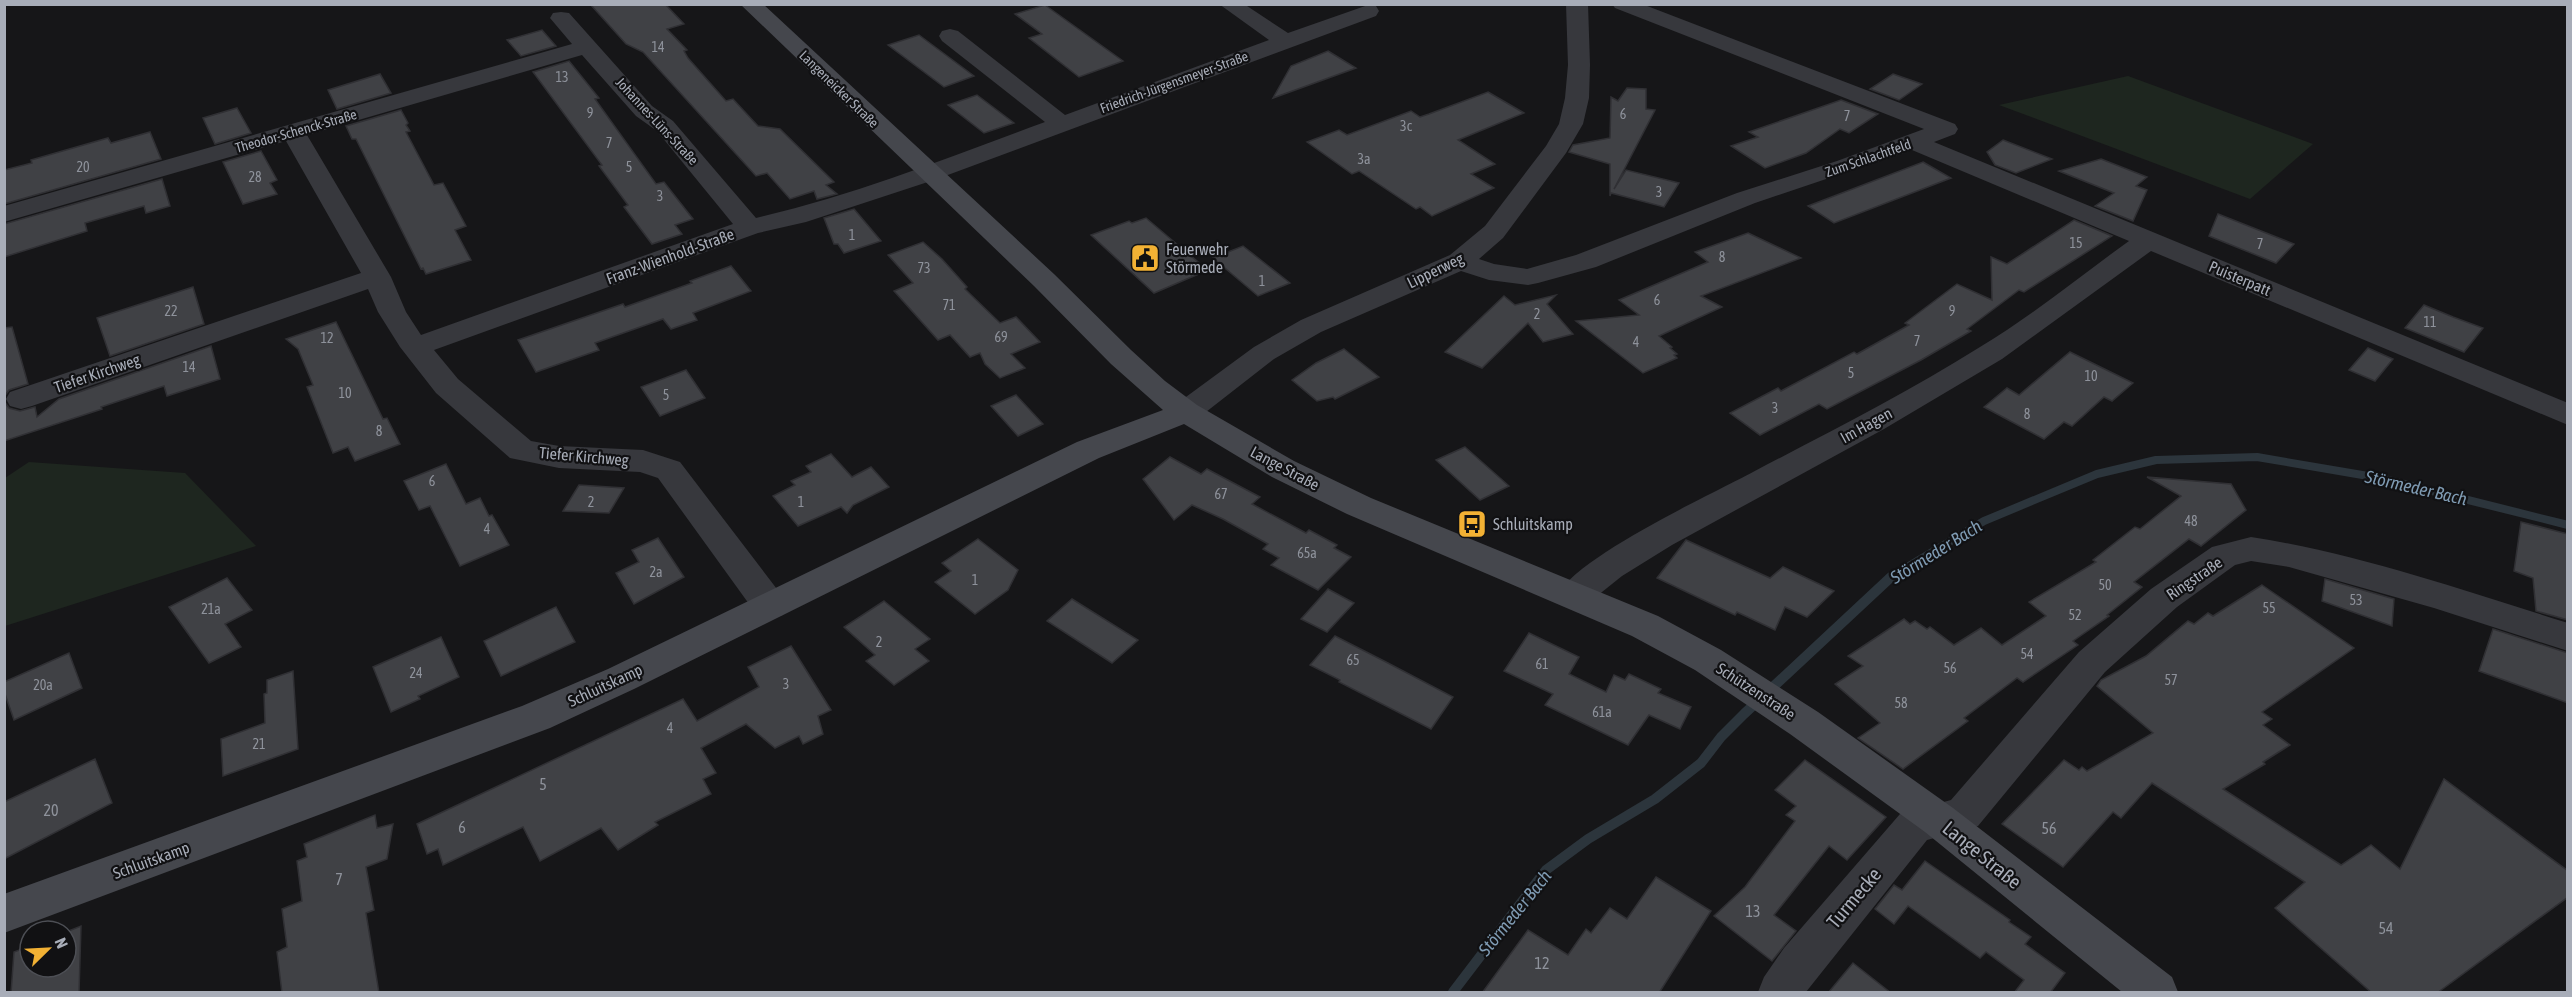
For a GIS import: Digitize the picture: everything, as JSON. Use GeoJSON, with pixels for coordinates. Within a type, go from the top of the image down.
{"type":"FeatureCollection","features":[{"type":"Feature","properties":{"kind":"main road","name":"Langeneicker Straße"},"geometry":{"type":"LineString","coordinates":[[750,4],[928,174]]}},
{"type":"Feature","properties":{"kind":"main road","name":"Lange Straße"},"geometry":{"type":"LineString","coordinates":[[928,174],[1044,280],[1154,388],[1186,412],[1283,469],[1359,506],[1645,626],[1708,660]]}},
{"type":"Feature","properties":{"kind":"main road","name":"Schluitskamp"},"geometry":{"type":"LineString","coordinates":[[4,914],[399,770],[536,717],[621,679],[1088,450],[1186,412]]}},
{"type":"Feature","properties":{"kind":"main road","name":"Schützenstraße"},"geometry":{"type":"LineString","coordinates":[[1708,660],[1804,723]]}},
{"type":"Feature","properties":{"kind":"main road","name":"Lange Straße"},"geometry":{"type":"LineString","coordinates":[[1804,723],[1939,820],[2156,993]]}},
{"type":"Feature","properties":{"kind":"street"},"geometry":{"type":"LineString","coordinates":[[1229,4],[1285,41]]}},
{"type":"Feature","properties":{"kind":"street","name":"Lipperweg"},"geometry":{"type":"LineString","coordinates":[[1186,412],[1264,352],[1302,331],[1460,261],[1494,232],[1557,148],[1571,124],[1579,65],[1577,4]]}},
{"type":"Feature","properties":{"kind":"street","name":"Zum Schlachtfeld"},"geometry":{"type":"LineString","coordinates":[[1460,261],[1489,272],[1528,277],[1586,261],[1746,198],[1914,142],[1946,129],[1622,4]]}},
{"type":"Feature","properties":{"kind":"street","name":"Friedrich-Jürgensmeyer-Straße"},"geometry":{"type":"LineString","coordinates":[[928,174],[1368,11]]}},
{"type":"Feature","properties":{"kind":"street","name":"Johannes-Lüns-Straße"},"geometry":{"type":"LineString","coordinates":[[561,18],[644,111],[665,126],[750,227]]}},
{"type":"Feature","properties":{"kind":"street"},"geometry":{"type":"LineString","coordinates":[[950,36],[1062,124]]}},
{"type":"Feature","properties":{"kind":"street","name":"Theodor-Schenck-Straße"},"geometry":{"type":"LineString","coordinates":[[4,214],[588,46]]}},
{"type":"Feature","properties":{"kind":"street","name":"Tiefer Kirchweg"},"geometry":{"type":"LineString","coordinates":[[293,132],[377,277],[392,312],[415,347],[447,386],[521,450],[559,457],[643,461],[669,470],[770,606]]}},
{"type":"Feature","properties":{"kind":"street","name":"Puisterpatt"},"geometry":{"type":"LineString","coordinates":[[1914,142],[2568,415]]}},
{"type":"Feature","properties":{"kind":"street","name":"Franz-Wienhold-Straße"},"geometry":{"type":"LineString","coordinates":[[415,347],[750,227],[797,216],[928,174]]}},
{"type":"Feature","properties":{"kind":"street","name":"Im Hagen"},"geometry":{"type":"LineString","coordinates":[[1575,596],[1610,567],[1660,536],[1863,427],[1992,353],[2148,240]]}},
{"type":"Feature","properties":{"kind":"street","name":"Tiefer Kirchweg"},"geometry":{"type":"LineString","coordinates":[[21,399],[377,277]]}},
{"type":"Feature","properties":{"kind":"street","name":"Ringstraße"},"geometry":{"type":"LineString","coordinates":[[1939,820],[1964,814],[2092,662],[2163,598],[2224,556],[2251,549],[2289,555],[2438,596],[2568,637]]}},
{"type":"Feature","properties":{"kind":"street","name":"Turmecke"},"geometry":{"type":"LineString","coordinates":[[1780,993],[1800,963],[1914,826],[1939,820]]}},
{"type":"Feature","properties":{"kind":"shaded area"},"geometry":{"type":"Polygon","coordinates":[[[2128,76],[2313,144],[2250,199],[1999,105],[2128,76]]]}},
{"type":"Feature","properties":{"kind":"shaded area"},"geometry":{"type":"Polygon","coordinates":[[[29,462],[185,473],[256,546],[5,626],[5,478],[29,462]]]}},
{"type":"Feature","properties":{"kind":"building"},"geometry":{"type":"Polygon","coordinates":[[[590,4],[665,4],[684,24],[667,29],[687,50],[684,51],[688,58],[726,101],[733,99],[758,126],[780,129],[834,182],[826,185],[837,194],[817,199],[814,191],[790,199],[767,173],[756,176],[643,52],[626,44],[590,4]]]}},
{"type":"Feature","properties":{"kind":"building"},"geometry":{"type":"Polygon","coordinates":[[[1045,5],[1123,61],[1079,77],[1029,38],[1042,34],[1015,14],[1045,5]]]}},
{"type":"Feature","properties":{"kind":"building"},"geometry":{"type":"Polygon","coordinates":[[[542,30],[556,46],[521,56],[507,40],[542,30]]]}},
{"type":"Feature","properties":{"kind":"building"},"geometry":{"type":"Polygon","coordinates":[[[919,35],[974,76],[944,87],[888,45],[919,35]]]}},
{"type":"Feature","properties":{"kind":"building"},"geometry":{"type":"Polygon","coordinates":[[[1328,51],[1356,68],[1273,98],[1291,66],[1328,51]]]}},
{"type":"Feature","properties":{"kind":"building"},"geometry":{"type":"Polygon","coordinates":[[[569,61],[599,98],[595,99],[656,184],[664,182],[693,219],[675,225],[682,234],[652,244],[624,207],[628,205],[599,166],[602,165],[533,72],[569,61]]]}},
{"type":"Feature","properties":{"kind":"building"},"geometry":{"type":"Polygon","coordinates":[[[380,74],[391,93],[337,109],[328,90],[380,74]]]}},
{"type":"Feature","properties":{"kind":"building"},"geometry":{"type":"Polygon","coordinates":[[[1893,74],[1922,84],[1899,100],[1870,89],[1893,74]]]}},
{"type":"Feature","properties":{"kind":"building"},"geometry":{"type":"Polygon","coordinates":[[[1627,88],[1646,89],[1646,109],[1655,110],[1614,189],[1626,170],[1679,183],[1664,207],[1611,193],[1610,196],[1610,164],[1569,152],[1573,145],[1610,138],[1611,97],[1618,101],[1627,88]]]}},
{"type":"Feature","properties":{"kind":"building"},"geometry":{"type":"Polygon","coordinates":[[[1488,92],[1524,113],[1458,140],[1495,164],[1471,174],[1494,188],[1432,216],[1420,207],[1416,209],[1359,171],[1352,174],[1307,142],[1339,130],[1347,135],[1411,111],[1420,117],[1488,92]]]}},
{"type":"Feature","properties":{"kind":"building"},"geometry":{"type":"Polygon","coordinates":[[[977,95],[1014,123],[984,133],[948,105],[977,95]]]}},
{"type":"Feature","properties":{"kind":"building"},"geometry":{"type":"Polygon","coordinates":[[[1841,100],[1878,114],[1849,133],[1840,129],[1806,153],[1765,168],[1731,146],[1758,137],[1749,132],[1841,100]]]}},
{"type":"Feature","properties":{"kind":"building"},"geometry":{"type":"Polygon","coordinates":[[[237,108],[251,133],[215,144],[203,118],[237,108]]]}},
{"type":"Feature","properties":{"kind":"building"},"geometry":{"type":"Polygon","coordinates":[[[401,110],[410,131],[406,132],[434,185],[443,183],[466,226],[455,230],[471,260],[426,274],[423,268],[421,269],[356,139],[352,139],[346,126],[401,110]]]}},
{"type":"Feature","properties":{"kind":"building"},"geometry":{"type":"Polygon","coordinates":[[[150,132],[161,159],[4,204],[4,170],[108,138],[111,143],[150,132]]]}},
{"type":"Feature","properties":{"kind":"building"},"geometry":{"type":"Polygon","coordinates":[[[2003,140],[2052,159],[2016,173],[1995,165],[1987,152],[2003,140]]]}},
{"type":"Feature","properties":{"kind":"building"},"geometry":{"type":"Polygon","coordinates":[[[261,151],[277,180],[270,183],[277,194],[243,204],[223,162],[261,151]]]}},
{"type":"Feature","properties":{"kind":"building"},"geometry":{"type":"Polygon","coordinates":[[[2101,159],[2147,177],[2136,186],[2147,190],[2133,221],[2095,206],[2114,193],[2059,171],[2101,159]]]}},
{"type":"Feature","properties":{"kind":"building"},"geometry":{"type":"Polygon","coordinates":[[[1923,162],[1951,178],[1834,223],[1808,206],[1923,162]]]}},
{"type":"Feature","properties":{"kind":"building"},"geometry":{"type":"Polygon","coordinates":[[[162,179],[170,206],[146,213],[144,206],[85,223],[87,231],[4,257],[4,224],[162,179]]]}},
{"type":"Feature","properties":{"kind":"building"},"geometry":{"type":"Polygon","coordinates":[[[854,209],[881,241],[844,253],[838,244],[834,244],[824,218],[854,209]]]}},
{"type":"Feature","properties":{"kind":"building"},"geometry":{"type":"Polygon","coordinates":[[[2218,214],[2294,244],[2276,263],[2209,236],[2218,214]]]}},
{"type":"Feature","properties":{"kind":"building","name":"Feuerwehr Störmede"},"geometry":{"type":"Polygon","coordinates":[[[1146,218],[1208,270],[1154,293],[1091,235],[1129,221],[1132,223],[1146,218]]]}},
{"type":"Feature","properties":{"kind":"building"},"geometry":{"type":"Polygon","coordinates":[[[2074,220],[2112,236],[2024,292],[2019,290],[1967,329],[1971,331],[1921,360],[1827,409],[1819,404],[1760,435],[1730,413],[1778,388],[1781,391],[1854,352],[1857,354],[1909,325],[1905,323],[1957,284],[1992,300],[1991,257],[2007,264],[2074,220]]]}},
{"type":"Feature","properties":{"kind":"building"},"geometry":{"type":"Polygon","coordinates":[[[1748,233],[1801,258],[1701,296],[1722,307],[1659,336],[1672,347],[1670,348],[1677,354],[1674,355],[1677,358],[1643,373],[1576,321],[1639,315],[1619,300],[1708,262],[1695,252],[1748,233]]]}},
{"type":"Feature","properties":{"kind":"building"},"geometry":{"type":"Polygon","coordinates":[[[923,242],[942,259],[967,287],[965,289],[1000,323],[1016,317],[1040,342],[1011,354],[1025,368],[1000,378],[985,364],[980,353],[970,357],[950,335],[938,340],[894,291],[913,283],[888,255],[923,242]]]}},
{"type":"Feature","properties":{"kind":"building"},"geometry":{"type":"Polygon","coordinates":[[[1243,246],[1290,283],[1258,296],[1213,258],[1243,246]]]}},
{"type":"Feature","properties":{"kind":"building"},"geometry":{"type":"Polygon","coordinates":[[[731,266],[751,291],[693,313],[697,320],[671,329],[663,319],[595,343],[599,350],[536,372],[518,340],[623,304],[625,307],[731,266]]]}},
{"type":"Feature","properties":{"kind":"building"},"geometry":{"type":"Polygon","coordinates":[[[193,287],[204,324],[110,356],[97,318],[193,287]]]}},
{"type":"Feature","properties":{"kind":"building"},"geometry":{"type":"Polygon","coordinates":[[[1556,295],[1547,304],[1573,334],[1543,342],[1528,323],[1482,368],[1445,352],[1504,296],[1515,305],[1556,295]]]}},
{"type":"Feature","properties":{"kind":"building"},"geometry":{"type":"Polygon","coordinates":[[[2424,305],[2483,328],[2464,352],[2405,328],[2424,305]]]}},
{"type":"Feature","properties":{"kind":"building"},"geometry":{"type":"Polygon","coordinates":[[[336,322],[383,419],[387,418],[400,444],[355,461],[348,447],[333,453],[307,387],[313,385],[298,349],[286,339],[336,322]]]}},
{"type":"Feature","properties":{"kind":"building"},"geometry":{"type":"Polygon","coordinates":[[[12,327],[28,384],[9,390],[4,397],[4,328],[12,327]]]}},
{"type":"Feature","properties":{"kind":"building"},"geometry":{"type":"Polygon","coordinates":[[[211,346],[220,379],[167,396],[164,386],[4,441],[4,401],[9,408],[20,411],[35,407],[37,417],[59,399],[211,346]]]}},
{"type":"Feature","properties":{"kind":"building"},"geometry":{"type":"Polygon","coordinates":[[[2368,348],[2393,359],[2375,381],[2349,370],[2368,348]]]}},
{"type":"Feature","properties":{"kind":"building"},"geometry":{"type":"Polygon","coordinates":[[[1344,349],[1379,377],[1335,399],[1333,397],[1317,401],[1292,380],[1316,363],[1344,349]]]}},
{"type":"Feature","properties":{"kind":"building"},"geometry":{"type":"Polygon","coordinates":[[[2070,352],[2133,383],[2112,401],[2104,397],[2072,426],[2064,422],[2044,439],[1984,407],[2007,388],[2019,395],[2070,352]]]}},
{"type":"Feature","properties":{"kind":"building"},"geometry":{"type":"Polygon","coordinates":[[[686,370],[705,398],[660,416],[641,387],[686,370]]]}},
{"type":"Feature","properties":{"kind":"building"},"geometry":{"type":"Polygon","coordinates":[[[1016,395],[1043,424],[1018,436],[991,406],[1016,395]]]}},
{"type":"Feature","properties":{"kind":"building"},"geometry":{"type":"Polygon","coordinates":[[[1465,447],[1509,486],[1480,500],[1436,460],[1465,447]]]}},
{"type":"Feature","properties":{"kind":"building"},"geometry":{"type":"Polygon","coordinates":[[[831,454],[852,477],[871,467],[889,487],[853,505],[847,513],[841,507],[798,526],[773,496],[795,485],[791,481],[811,472],[806,466],[831,454]]]}},
{"type":"Feature","properties":{"kind":"building"},"geometry":{"type":"Polygon","coordinates":[[[1170,457],[1201,474],[1207,469],[1260,497],[1252,504],[1306,533],[1309,530],[1337,545],[1334,548],[1351,557],[1318,590],[1271,565],[1279,558],[1263,549],[1268,544],[1223,519],[1192,505],[1174,520],[1143,479],[1170,457]]]}},
{"type":"Feature","properties":{"kind":"building"},"geometry":{"type":"Polygon","coordinates":[[[446,464],[466,504],[480,498],[509,545],[460,566],[430,506],[419,510],[404,481],[446,464]]]}},
{"type":"Feature","properties":{"kind":"building"},"geometry":{"type":"Polygon","coordinates":[[[2147,477],[2231,484],[2246,510],[2201,546],[2189,539],[2134,582],[2142,587],[2107,615],[2109,616],[2073,641],[2078,645],[2023,682],[2017,678],[1964,718],[1968,721],[1903,769],[1858,738],[1880,723],[1835,684],[1863,666],[1848,656],[1904,619],[1910,624],[1915,621],[1927,629],[1930,627],[1954,645],[1981,628],[2002,645],[2046,616],[2029,602],[2096,562],[2093,560],[2135,527],[2140,529],[2181,496],[2147,477]]]}},
{"type":"Feature","properties":{"kind":"building"},"geometry":{"type":"Polygon","coordinates":[[[579,485],[624,488],[609,513],[563,511],[579,485]]]}},
{"type":"Feature","properties":{"kind":"building"},"geometry":{"type":"Polygon","coordinates":[[[2521,522],[2568,534],[2568,620],[2536,611],[2533,578],[2514,571],[2521,522]]]}},
{"type":"Feature","properties":{"kind":"building"},"geometry":{"type":"Polygon","coordinates":[[[658,538],[684,577],[634,604],[616,573],[639,562],[632,550],[658,538]]]}},
{"type":"Feature","properties":{"kind":"building"},"geometry":{"type":"Polygon","coordinates":[[[978,539],[1018,570],[1008,590],[975,614],[935,582],[951,571],[942,563],[978,539]]]}},
{"type":"Feature","properties":{"kind":"building"},"geometry":{"type":"Polygon","coordinates":[[[1686,540],[1770,578],[1783,567],[1834,591],[1807,617],[1785,607],[1775,630],[1737,612],[1735,615],[1657,578],[1686,540]]]}},
{"type":"Feature","properties":{"kind":"building"},"geometry":{"type":"Polygon","coordinates":[[[227,578],[252,610],[225,624],[241,647],[209,663],[169,607],[227,578]]]}},
{"type":"Feature","properties":{"kind":"building"},"geometry":{"type":"Polygon","coordinates":[[[2325,579],[2394,599],[2392,626],[2322,601],[2325,579]]]}},
{"type":"Feature","properties":{"kind":"building"},"geometry":{"type":"Polygon","coordinates":[[[2262,585],[2354,648],[2262,712],[2272,719],[2263,725],[2290,745],[2263,762],[2265,764],[2223,789],[2341,865],[2371,845],[2400,869],[2444,779],[2568,871],[2568,897],[2437,993],[2372,993],[2275,908],[2305,882],[2152,783],[2121,818],[2113,812],[2063,867],[2002,824],[2064,760],[2079,770],[2082,767],[2087,771],[2153,733],[2097,686],[2101,680],[2146,656],[2188,621],[2194,624],[2208,613],[2213,616],[2262,585]]]}},
{"type":"Feature","properties":{"kind":"building"},"geometry":{"type":"Polygon","coordinates":[[[1328,589],[1354,603],[1327,632],[1301,619],[1328,589]]]}},
{"type":"Feature","properties":{"kind":"building"},"geometry":{"type":"Polygon","coordinates":[[[1072,599],[1138,640],[1112,663],[1047,621],[1072,599]]]}},
{"type":"Feature","properties":{"kind":"building"},"geometry":{"type":"Polygon","coordinates":[[[884,601],[930,639],[915,649],[929,661],[894,685],[866,661],[875,655],[844,627],[884,601]]]}},
{"type":"Feature","properties":{"kind":"building"},"geometry":{"type":"Polygon","coordinates":[[[556,607],[575,642],[501,676],[484,641],[556,607]]]}},
{"type":"Feature","properties":{"kind":"building"},"geometry":{"type":"Polygon","coordinates":[[[2493,629],[2568,653],[2568,703],[2479,671],[2493,629]]]}},
{"type":"Feature","properties":{"kind":"building"},"geometry":{"type":"Polygon","coordinates":[[[1529,633],[1579,657],[1569,674],[1606,692],[1614,675],[1625,680],[1629,674],[1661,689],[1658,693],[1691,707],[1680,729],[1649,715],[1628,745],[1545,705],[1553,694],[1504,671],[1529,633]]]}},
{"type":"Feature","properties":{"kind":"building"},"geometry":{"type":"Polygon","coordinates":[[[1335,636],[1453,697],[1431,729],[1310,665],[1335,636]]]}},
{"type":"Feature","properties":{"kind":"building"},"geometry":{"type":"Polygon","coordinates":[[[441,637],[459,677],[418,696],[420,699],[391,712],[373,667],[441,637]]]}},
{"type":"Feature","properties":{"kind":"building"},"geometry":{"type":"Polygon","coordinates":[[[791,646],[831,710],[818,716],[823,734],[803,744],[799,736],[775,748],[746,724],[701,748],[716,773],[703,779],[711,794],[655,822],[658,825],[618,850],[601,828],[540,861],[523,827],[443,865],[438,849],[427,854],[417,824],[683,699],[697,721],[759,687],[748,667],[791,646]]]}},
{"type":"Feature","properties":{"kind":"building"},"geometry":{"type":"Polygon","coordinates":[[[69,653],[82,688],[14,720],[4,691],[4,682],[69,653]]]}},
{"type":"Feature","properties":{"kind":"building"},"geometry":{"type":"Polygon","coordinates":[[[293,671],[298,749],[223,776],[221,739],[265,723],[264,694],[267,693],[267,680],[293,671]]]}},
{"type":"Feature","properties":{"kind":"building"},"geometry":{"type":"Polygon","coordinates":[[[95,759],[112,803],[4,859],[4,802],[95,759]]]}},
{"type":"Feature","properties":{"kind":"building"},"geometry":{"type":"Polygon","coordinates":[[[1805,760],[1886,817],[1847,860],[1829,846],[1774,915],[1796,931],[1772,961],[1714,916],[1745,887],[1795,821],[1786,815],[1796,806],[1775,790],[1805,760]]]}},
{"type":"Feature","properties":{"kind":"building"},"geometry":{"type":"Polygon","coordinates":[[[375,815],[377,828],[393,824],[387,859],[366,867],[374,910],[366,913],[379,993],[282,993],[277,952],[287,947],[282,909],[302,901],[297,861],[307,857],[304,844],[375,815]]]}},
{"type":"Feature","properties":{"kind":"building"},"geometry":{"type":"Polygon","coordinates":[[[1925,861],[2031,937],[2025,944],[2065,973],[2050,993],[2014,993],[2024,980],[1986,952],[1980,958],[1908,906],[1894,924],[1875,909],[1894,885],[1902,890],[1925,861]]]}},
{"type":"Feature","properties":{"kind":"building"},"geometry":{"type":"Polygon","coordinates":[[[1656,877],[1711,911],[1659,993],[1482,993],[1528,930],[1568,955],[1586,929],[1591,933],[1610,908],[1627,919],[1656,877]]]}},
{"type":"Feature","properties":{"kind":"building"},"geometry":{"type":"Polygon","coordinates":[[[81,926],[79,993],[11,993],[14,952],[18,950],[18,979],[78,979],[78,927],[81,926]]]}},
{"type":"Feature","properties":{"kind":"building"},"geometry":{"type":"Polygon","coordinates":[[[1853,963],[1891,993],[1828,993],[1853,963]]]}},
{"type":"Feature","properties":{"kind":"waterway","name":"Störmeder Bach"},"geometry":{"type":"LineString","coordinates":[[1889,578],[1984,521],[2097,474],[2156,460],[2257,457],[2380,478],[2568,525]]}},
{"type":"Feature","properties":{"kind":"waterway","name":"Störmeder Bach"},"geometry":{"type":"LineString","coordinates":[[1453,992],[1546,870],[1588,839],[1655,799],[1701,763],[1721,737],[1744,714],[1891,577]]}},
{"type":"Feature","properties":{"kind":"place","name":"Feuerwehr Störmede"},"geometry":{"type":"Point","coordinates":[1145,258]}},
{"type":"Feature","properties":{"kind":"place","name":"Schluitskamp"},"geometry":{"type":"Point","coordinates":[1472,524]}}]}
